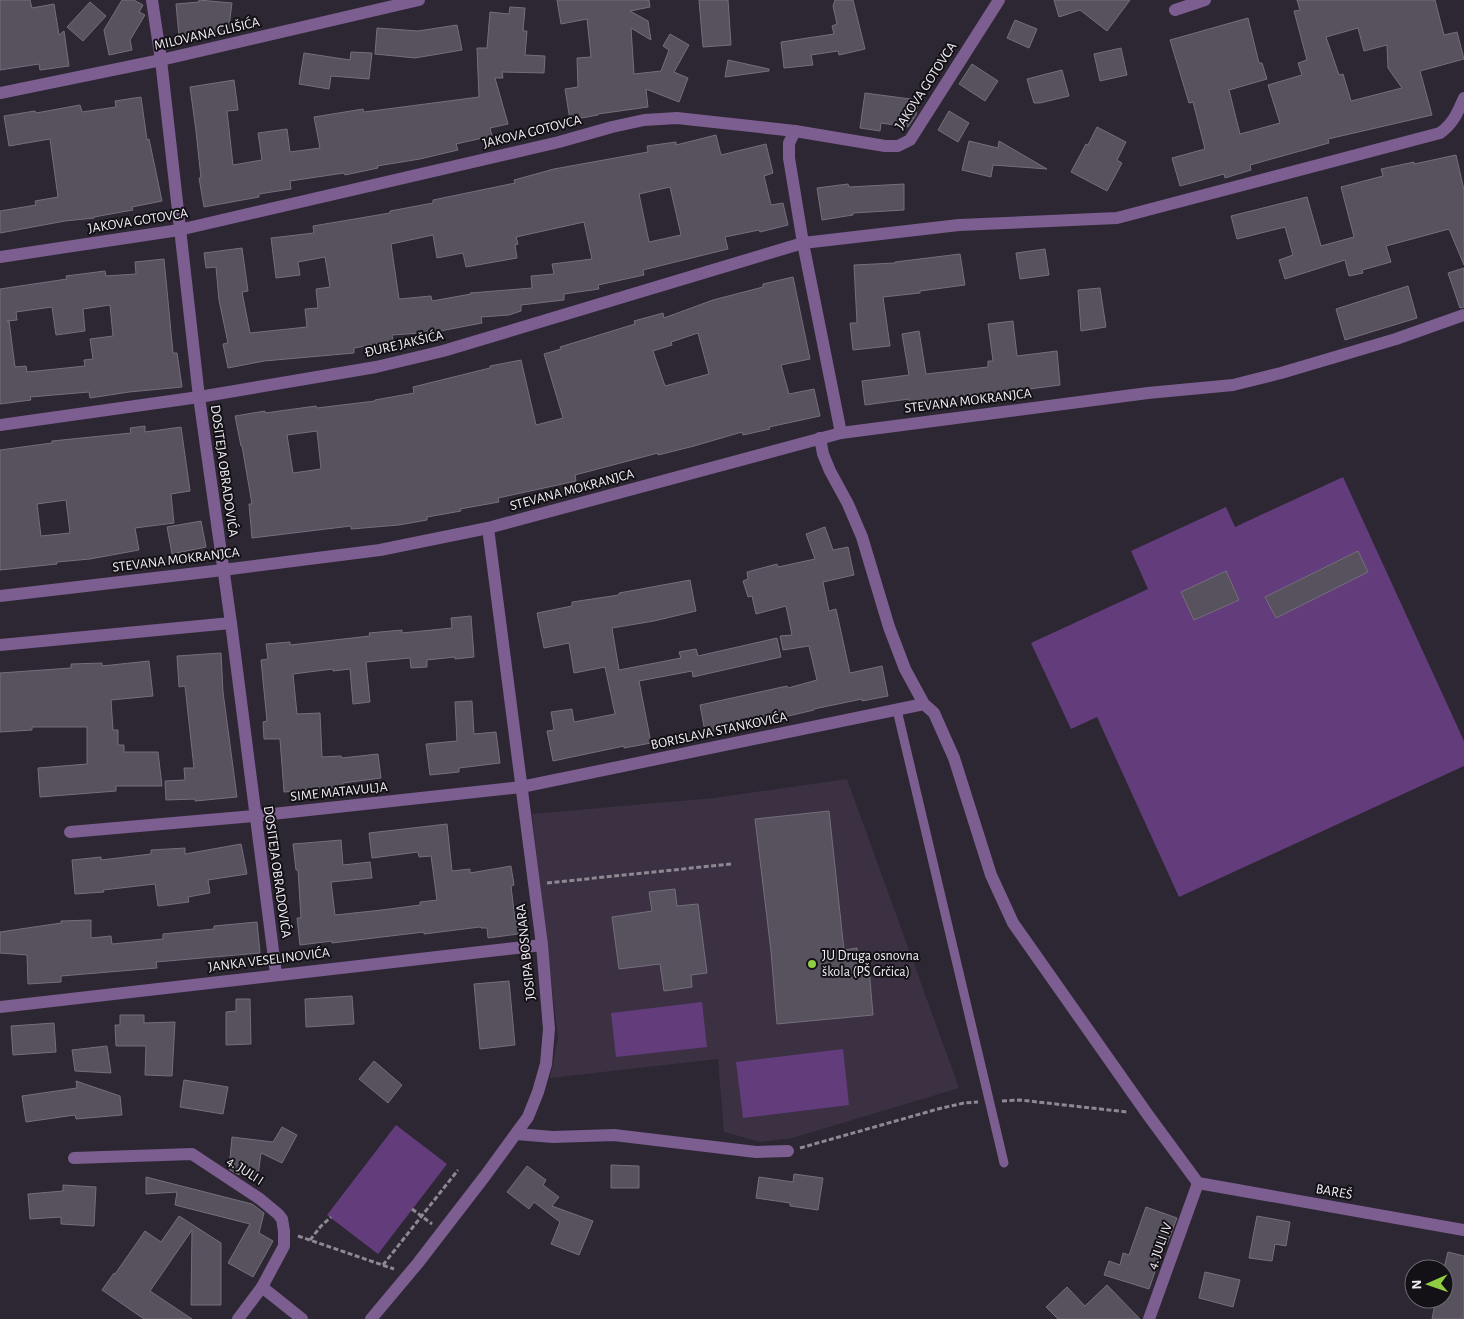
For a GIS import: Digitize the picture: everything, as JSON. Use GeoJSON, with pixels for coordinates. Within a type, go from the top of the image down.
{"type":"FeatureCollection","features":[{"type":"Feature","properties":{"kind":"street","name":"DOSITEJA OBRADOVIĆA"},"geometry":{"type":"LineString","coordinates":[[152,0],[161,60],[199,396],[231,623],[254,816],[276,974]]}},
{"type":"Feature","properties":{"kind":"street","name":"MILOVANA GLIŠIĆA"},"geometry":{"type":"LineString","coordinates":[[0,92],[161,60],[420,0]]}},
{"type":"Feature","properties":{"kind":"street","name":"JAKOVA GOTOVCA"},"geometry":{"type":"LineString","coordinates":[[0,257],[179,230],[559,142],[644,120],[677,118],[795,131],[891,147],[904,144],[910,140],[999,0]]}},
{"type":"Feature","properties":{"kind":"street"},"geometry":{"type":"LineString","coordinates":[[1174,10],[1205,0]]}},
{"type":"Feature","properties":{"kind":"street","name":"ĐURE JAKŠIĆA"},"geometry":{"type":"LineString","coordinates":[[0,425],[199,396],[376,367],[443,351],[803,243],[959,225],[1117,218],[1440,133],[1448,128],[1454,120],[1464,98]]}},
{"type":"Feature","properties":{"kind":"street"},"geometry":{"type":"LineString","coordinates":[[795,131],[790,143],[789,158],[803,243],[841,433]]}},
{"type":"Feature","properties":{"kind":"street","name":"STEVANA MOKRANJCA"},"geometry":{"type":"LineString","coordinates":[[0,596],[380,550],[488,528],[841,433],[1148,393],[1233,385],[1396,339],[1464,315]]}},
{"type":"Feature","properties":{"kind":"street"},"geometry":{"type":"LineString","coordinates":[[820,438],[823,454],[862,537],[905,669],[924,704],[934,713],[954,758],[991,875],[1013,923],[1198,1183]]}},
{"type":"Feature","properties":{"kind":"street","name":"JOSIPA BOSNARA"},"geometry":{"type":"LineString","coordinates":[[371,1319],[442,1232],[528,1117],[546,1064],[549,1028],[542,944],[488,528]]}},
{"type":"Feature","properties":{"kind":"street"},"geometry":{"type":"LineString","coordinates":[[0,645],[231,623]]}},
{"type":"Feature","properties":{"kind":"street","name":"BORISLAVA STANKOVIĆA"},"geometry":{"type":"LineString","coordinates":[[521,787],[924,704]]}},
{"type":"Feature","properties":{"kind":"street","name":"SIME MATAVULJA"},"geometry":{"type":"LineString","coordinates":[[70,832],[254,816],[521,787]]}},
{"type":"Feature","properties":{"kind":"street","name":"JANKA VESELINOVIĆA"},"geometry":{"type":"LineString","coordinates":[[0,1007],[542,944]]}},
{"type":"Feature","properties":{"kind":"street"},"geometry":{"type":"LineString","coordinates":[[516,1134],[553,1137],[614,1135],[756,1152],[788,1151]]}},
{"type":"Feature","properties":{"kind":"street","name":"4. JULI I"},"geometry":{"type":"LineString","coordinates":[[74,1158],[192,1154],[272,1209],[282,1219],[284,1231]]}},
{"type":"Feature","properties":{"kind":"street","name":"BAREŠ"},"geometry":{"type":"LineString","coordinates":[[1198,1183],[1464,1230]]}},
{"type":"Feature","properties":{"kind":"street","name":"4. JULI IV"},"geometry":{"type":"LineString","coordinates":[[1149,1319],[1198,1183]]}},
{"type":"Feature","properties":{"kind":"street"},"geometry":{"type":"LineString","coordinates":[[238,1319],[262,1287],[284,1246],[284,1231]]}},
{"type":"Feature","properties":{"kind":"street"},"geometry":{"type":"LineString","coordinates":[[262,1287],[302,1319]]}},
{"type":"Feature","properties":{"kind":"lane"},"geometry":{"type":"LineString","coordinates":[[897,710],[1004,1163]]}},
{"type":"Feature","properties":{"kind":"path"},"geometry":{"type":"LineString","coordinates":[[534,884],[731,864]]}},
{"type":"Feature","properties":{"kind":"path"},"geometry":{"type":"LineString","coordinates":[[788,1151],[964,1103],[1020,1100],[1148,1115]]}},
{"type":"Feature","properties":{"kind":"path"},"geometry":{"type":"LineString","coordinates":[[383,1265],[458,1170]]}},
{"type":"Feature","properties":{"kind":"path"},"geometry":{"type":"LineString","coordinates":[[412,1209],[442,1232]]}},
{"type":"Feature","properties":{"kind":"path"},"geometry":{"type":"LineString","coordinates":[[310,1240],[331,1217]]}},
{"type":"Feature","properties":{"kind":"path"},"geometry":{"type":"LineString","coordinates":[[284,1231],[408,1274]]}},
{"type":"Feature","properties":{"kind":"shaded area"},"geometry":{"type":"Polygon","coordinates":[[[1343,477],[1464,741],[1464,766],[1179,897],[1097,717],[1071,729],[1031,643],[1148,589],[1131,551],[1226,507],[1235,527],[1343,477]]]}},
{"type":"Feature","properties":{"kind":"shaded area"},"geometry":{"type":"Polygon","coordinates":[[[847,779],[959,1088],[792,1138],[761,1142],[724,1132],[718,1059],[550,1078],[558,1038],[532,814],[714,798],[847,779]]]}},
{"type":"Feature","properties":{"kind":"shaded area"},"geometry":{"type":"Polygon","coordinates":[[[702,1002],[707,1047],[616,1057],[611,1013],[702,1002]]]}},
{"type":"Feature","properties":{"kind":"shaded area"},"geometry":{"type":"Polygon","coordinates":[[[843,1049],[849,1105],[743,1118],[736,1062],[843,1049]]]}},
{"type":"Feature","properties":{"kind":"shaded area"},"geometry":{"type":"Polygon","coordinates":[[[396,1125],[447,1164],[378,1254],[327,1215],[396,1125]]]}},
{"type":"Feature","properties":{"kind":"building"},"geometry":{"type":"Polygon","coordinates":[[[0,0],[30,0],[32,8],[54,4],[59,35],[64,31],[69,66],[40,70],[39,64],[0,70],[0,0]]]}},
{"type":"Feature","properties":{"kind":"building"},"geometry":{"type":"Polygon","coordinates":[[[122,0],[134,0],[143,5],[139,12],[145,15],[130,40],[132,50],[109,55],[104,30],[122,0]]]}},
{"type":"Feature","properties":{"kind":"building"},"geometry":{"type":"Polygon","coordinates":[[[199,0],[232,3],[228,34],[212,32],[179,36],[176,4],[199,2],[199,0]]]}},
{"type":"Feature","properties":{"kind":"building"},"geometry":{"type":"Polygon","coordinates":[[[557,0],[649,0],[650,7],[630,11],[648,21],[651,40],[631,28],[634,74],[661,71],[669,50],[663,46],[670,34],[689,45],[674,72],[688,78],[679,102],[646,89],[648,107],[570,120],[565,89],[578,87],[577,58],[591,57],[587,19],[561,24],[557,0]]]}},
{"type":"Feature","properties":{"kind":"building"},"geometry":{"type":"Polygon","coordinates":[[[699,0],[728,0],[731,45],[703,47],[699,0]]]}},
{"type":"Feature","properties":{"kind":"building"},"geometry":{"type":"Polygon","coordinates":[[[835,0],[853,0],[865,49],[839,55],[838,51],[811,55],[813,65],[784,68],[781,42],[834,34],[832,26],[837,24],[833,6],[835,0]]]}},
{"type":"Feature","properties":{"kind":"building"},"geometry":{"type":"Polygon","coordinates":[[[1054,0],[1130,0],[1107,31],[1080,10],[1059,17],[1054,0]]]}},
{"type":"Feature","properties":{"kind":"building"},"geometry":{"type":"Polygon","coordinates":[[[1297,0],[1435,0],[1444,35],[1457,32],[1464,59],[1420,71],[1432,115],[1328,139],[1329,143],[1250,165],[1251,170],[1225,178],[1224,174],[1180,186],[1172,158],[1205,149],[1193,102],[1189,103],[1170,40],[1248,18],[1259,63],[1262,63],[1267,79],[1229,90],[1240,134],[1280,123],[1268,85],[1302,75],[1298,63],[1307,60],[1294,11],[1300,10],[1297,0]],[[1358,28],[1326,37],[1339,75],[1343,74],[1351,101],[1402,88],[1388,68],[1387,45],[1364,51],[1358,28]]]}},
{"type":"Feature","properties":{"kind":"building"},"geometry":{"type":"Polygon","coordinates":[[[90,2],[106,16],[83,41],[67,27],[90,2]]]}},
{"type":"Feature","properties":{"kind":"building"},"geometry":{"type":"Polygon","coordinates":[[[510,7],[525,8],[523,31],[527,31],[525,55],[545,56],[544,73],[502,72],[503,78],[495,78],[508,124],[490,128],[492,136],[456,144],[458,150],[377,166],[378,168],[345,175],[344,173],[290,181],[291,189],[259,194],[259,197],[204,207],[199,178],[201,178],[190,87],[234,80],[238,110],[227,111],[233,165],[262,160],[258,133],[287,129],[290,152],[320,148],[314,117],[363,109],[364,112],[479,97],[477,48],[487,48],[490,12],[509,14],[510,7]]]}},
{"type":"Feature","properties":{"kind":"building"},"geometry":{"type":"Polygon","coordinates":[[[1015,20],[1037,29],[1029,48],[1007,38],[1015,20]]]}},
{"type":"Feature","properties":{"kind":"building"},"geometry":{"type":"Polygon","coordinates":[[[457,25],[462,50],[415,58],[375,54],[377,28],[418,31],[457,25]]]}},
{"type":"Feature","properties":{"kind":"building"},"geometry":{"type":"Polygon","coordinates":[[[1121,48],[1127,75],[1100,81],[1094,54],[1121,48]]]}},
{"type":"Feature","properties":{"kind":"building"},"geometry":{"type":"Polygon","coordinates":[[[351,52],[372,53],[369,79],[331,76],[329,89],[299,84],[304,53],[350,60],[351,52]]]}},
{"type":"Feature","properties":{"kind":"building"},"geometry":{"type":"Polygon","coordinates":[[[728,60],[769,69],[769,71],[725,77],[728,60]]]}},
{"type":"Feature","properties":{"kind":"building"},"geometry":{"type":"Polygon","coordinates":[[[972,64],[998,81],[985,101],[959,84],[972,64]]]}},
{"type":"Feature","properties":{"kind":"building"},"geometry":{"type":"Polygon","coordinates":[[[1062,70],[1069,96],[1034,103],[1027,79],[1062,70]]]}},
{"type":"Feature","properties":{"kind":"building"},"geometry":{"type":"Polygon","coordinates":[[[865,93],[918,100],[916,115],[908,127],[881,123],[880,131],[860,128],[865,93]]]}},
{"type":"Feature","properties":{"kind":"building"},"geometry":{"type":"Polygon","coordinates":[[[141,97],[147,140],[149,139],[162,201],[132,207],[133,210],[94,218],[65,221],[0,233],[0,211],[36,205],[35,201],[58,197],[50,139],[9,146],[4,116],[35,111],[36,113],[80,105],[82,112],[116,107],[115,101],[141,97]]]}},
{"type":"Feature","properties":{"kind":"building"},"geometry":{"type":"Polygon","coordinates":[[[949,111],[969,123],[958,142],[938,130],[949,111]]]}},
{"type":"Feature","properties":{"kind":"building"},"geometry":{"type":"Polygon","coordinates":[[[1097,127],[1126,142],[1117,160],[1122,163],[1107,191],[1071,172],[1097,127]]]}},
{"type":"Feature","properties":{"kind":"building"},"geometry":{"type":"Polygon","coordinates":[[[716,135],[721,155],[766,144],[773,173],[764,176],[771,205],[783,203],[788,225],[760,232],[759,230],[725,237],[728,249],[643,270],[644,275],[598,285],[599,289],[564,294],[564,300],[521,305],[521,311],[509,315],[481,317],[482,323],[435,332],[392,335],[393,341],[354,348],[354,353],[264,361],[228,368],[223,344],[228,343],[219,300],[216,267],[206,268],[204,253],[242,248],[248,291],[242,292],[250,333],[307,327],[305,309],[318,308],[316,289],[330,287],[325,257],[298,262],[300,275],[276,278],[271,238],[314,233],[313,226],[390,213],[390,211],[433,203],[433,200],[515,183],[514,180],[554,169],[648,152],[647,146],[676,142],[676,145],[716,135]],[[670,187],[639,194],[649,242],[681,235],[670,187]],[[584,222],[516,237],[518,244],[515,245],[517,258],[466,267],[463,253],[437,258],[433,235],[391,244],[399,299],[431,296],[432,301],[470,293],[532,288],[531,276],[554,274],[552,264],[592,259],[584,222]]]}},
{"type":"Feature","properties":{"kind":"building"},"geometry":{"type":"Polygon","coordinates":[[[969,141],[998,148],[999,141],[1047,169],[993,165],[991,177],[962,170],[969,141]]]}},
{"type":"Feature","properties":{"kind":"building"},"geometry":{"type":"Polygon","coordinates":[[[1456,155],[1464,190],[1464,265],[1449,229],[1386,246],[1391,262],[1362,270],[1363,273],[1349,276],[1345,260],[1285,279],[1279,260],[1293,255],[1285,227],[1237,239],[1231,216],[1307,197],[1321,246],[1354,237],[1341,187],[1383,176],[1381,169],[1456,155]]]}},
{"type":"Feature","properties":{"kind":"building"},"geometry":{"type":"Polygon","coordinates":[[[848,184],[849,187],[904,184],[904,210],[853,213],[853,215],[822,220],[817,188],[848,184]]]}},
{"type":"Feature","properties":{"kind":"building"},"geometry":{"type":"Polygon","coordinates":[[[1045,249],[1049,275],[1020,279],[1016,253],[1045,249]]]}},
{"type":"Feature","properties":{"kind":"building"},"geometry":{"type":"Polygon","coordinates":[[[960,254],[965,285],[883,297],[890,346],[853,350],[850,323],[857,323],[854,265],[895,263],[960,254]]]}},
{"type":"Feature","properties":{"kind":"building"},"geometry":{"type":"Polygon","coordinates":[[[164,259],[173,353],[177,353],[182,387],[90,398],[89,392],[30,397],[31,400],[0,404],[0,289],[67,279],[66,276],[105,271],[106,276],[136,274],[135,262],[164,259]],[[110,305],[83,309],[85,331],[56,335],[52,307],[16,312],[17,320],[7,321],[9,321],[15,367],[26,366],[27,372],[85,366],[84,360],[93,359],[90,339],[113,336],[110,305]]]}},
{"type":"Feature","properties":{"kind":"building"},"geometry":{"type":"Polygon","coordinates":[[[1464,268],[1464,307],[1460,308],[1448,273],[1464,268]]]}},
{"type":"Feature","properties":{"kind":"building"},"geometry":{"type":"Polygon","coordinates":[[[793,277],[810,359],[781,365],[789,394],[814,389],[820,416],[769,427],[770,429],[743,435],[742,432],[658,455],[658,453],[575,475],[576,481],[498,498],[499,502],[427,517],[427,520],[399,525],[351,529],[351,526],[252,538],[249,504],[252,504],[235,416],[265,411],[265,413],[375,401],[414,393],[413,387],[490,368],[490,366],[521,360],[536,425],[563,418],[544,354],[561,349],[560,347],[635,324],[634,321],[663,313],[664,318],[713,300],[763,287],[763,284],[793,277]],[[698,333],[671,342],[672,345],[653,351],[665,386],[709,374],[698,333]],[[317,431],[287,435],[293,473],[321,469],[317,431]]]}},
{"type":"Feature","properties":{"kind":"building"},"geometry":{"type":"Polygon","coordinates":[[[1408,286],[1417,318],[1345,340],[1336,309],[1408,286]]]}},
{"type":"Feature","properties":{"kind":"building"},"geometry":{"type":"Polygon","coordinates":[[[1100,288],[1106,327],[1081,331],[1078,290],[1100,288]]]}},
{"type":"Feature","properties":{"kind":"building"},"geometry":{"type":"Polygon","coordinates":[[[1013,321],[1017,356],[1057,351],[1060,385],[991,394],[991,392],[940,398],[940,401],[910,404],[909,399],[865,405],[862,381],[909,375],[902,334],[919,331],[926,374],[988,367],[988,361],[993,361],[988,324],[1013,321]]]}},
{"type":"Feature","properties":{"kind":"building"},"geometry":{"type":"Polygon","coordinates":[[[145,426],[145,432],[181,427],[190,491],[171,494],[174,523],[135,528],[139,550],[90,559],[57,562],[57,564],[0,570],[0,450],[52,443],[52,441],[131,433],[130,428],[145,426]],[[66,500],[37,504],[41,536],[70,533],[66,500]]]}},
{"type":"Feature","properties":{"kind":"building"},"geometry":{"type":"Polygon","coordinates":[[[201,521],[206,547],[172,554],[167,527],[201,521]]]}},
{"type":"Feature","properties":{"kind":"building"},"geometry":{"type":"Polygon","coordinates":[[[825,527],[833,550],[848,547],[854,575],[823,582],[829,611],[836,609],[850,673],[882,666],[888,696],[862,701],[862,699],[814,709],[737,728],[736,726],[705,732],[700,705],[787,686],[788,688],[817,680],[809,646],[783,650],[780,636],[792,635],[786,606],[756,614],[752,596],[748,597],[743,581],[748,579],[747,572],[777,564],[778,567],[815,559],[806,534],[825,527]]]}},
{"type":"Feature","properties":{"kind":"building"},"geometry":{"type":"Polygon","coordinates":[[[1358,551],[1368,572],[1276,618],[1265,597],[1358,551]]]}},
{"type":"Feature","properties":{"kind":"building"},"geometry":{"type":"Polygon","coordinates":[[[1226,571],[1239,600],[1194,620],[1181,592],[1226,571]]]}},
{"type":"Feature","properties":{"kind":"building"},"geometry":{"type":"Polygon","coordinates":[[[690,580],[696,611],[612,628],[619,670],[681,658],[679,652],[696,649],[698,656],[777,638],[781,657],[693,677],[692,671],[639,681],[651,743],[624,748],[624,746],[553,761],[547,731],[554,730],[551,712],[572,709],[574,722],[615,714],[605,667],[574,673],[569,643],[544,648],[537,613],[572,606],[572,602],[619,595],[619,593],[690,580]]]}},
{"type":"Feature","properties":{"kind":"building"},"geometry":{"type":"Polygon","coordinates":[[[471,616],[474,657],[427,660],[427,667],[411,668],[410,658],[366,662],[370,702],[353,704],[350,669],[293,674],[297,714],[320,713],[322,757],[341,756],[342,758],[378,754],[381,778],[343,783],[343,787],[284,792],[280,739],[264,739],[263,722],[267,721],[261,660],[268,659],[266,644],[290,642],[290,645],[370,636],[369,633],[402,630],[402,633],[452,628],[451,618],[471,616]]]}},
{"type":"Feature","properties":{"kind":"building"},"geometry":{"type":"Polygon","coordinates":[[[221,653],[223,692],[237,797],[195,801],[195,799],[166,800],[165,781],[185,780],[184,768],[194,768],[185,686],[179,687],[177,656],[221,653]]]}},
{"type":"Feature","properties":{"kind":"building"},"geometry":{"type":"Polygon","coordinates":[[[149,661],[153,696],[111,700],[113,730],[118,730],[118,745],[124,745],[124,752],[158,752],[162,786],[116,786],[116,791],[40,797],[38,768],[87,764],[87,727],[32,727],[32,730],[0,732],[0,673],[71,668],[71,664],[102,663],[102,666],[149,661]]]}},
{"type":"Feature","properties":{"kind":"building"},"geometry":{"type":"Polygon","coordinates":[[[472,701],[474,734],[496,732],[500,763],[459,768],[459,772],[430,775],[426,744],[457,741],[455,702],[472,701]]]}},
{"type":"Feature","properties":{"kind":"building"},"geometry":{"type":"Polygon","coordinates":[[[829,811],[844,950],[857,948],[859,968],[869,968],[873,1015],[777,1024],[771,951],[755,819],[829,811]]]}},
{"type":"Feature","properties":{"kind":"building"},"geometry":{"type":"Polygon","coordinates":[[[447,824],[452,871],[470,869],[470,873],[511,866],[514,885],[511,886],[515,920],[524,919],[526,933],[488,938],[487,928],[480,927],[300,945],[297,918],[301,918],[298,870],[296,870],[293,844],[341,840],[343,865],[370,862],[372,878],[331,882],[335,915],[382,910],[420,905],[420,902],[437,900],[431,856],[419,857],[418,852],[372,858],[369,833],[447,824]]]}},
{"type":"Feature","properties":{"kind":"building"},"geometry":{"type":"Polygon","coordinates":[[[241,844],[247,874],[208,880],[210,893],[188,897],[189,902],[158,906],[155,884],[103,890],[104,892],[75,894],[72,860],[101,857],[101,860],[151,854],[151,850],[185,848],[185,854],[241,844]]]}},
{"type":"Feature","properties":{"kind":"building"},"geometry":{"type":"Polygon","coordinates":[[[675,889],[677,906],[698,904],[707,973],[691,975],[692,987],[664,991],[660,964],[619,969],[612,917],[652,911],[649,892],[675,889]]]}},
{"type":"Feature","properties":{"kind":"building"},"geometry":{"type":"Polygon","coordinates":[[[91,920],[91,938],[111,936],[112,944],[163,939],[163,934],[257,922],[260,953],[156,962],[157,968],[61,976],[61,982],[28,984],[27,955],[0,953],[0,932],[61,923],[61,921],[91,920]]]}},
{"type":"Feature","properties":{"kind":"building"},"geometry":{"type":"Polygon","coordinates":[[[509,981],[515,1045],[480,1049],[474,984],[509,981]]]}},
{"type":"Feature","properties":{"kind":"building"},"geometry":{"type":"Polygon","coordinates":[[[352,996],[354,1024],[306,1027],[305,999],[352,996]]]}},
{"type":"Feature","properties":{"kind":"building"},"geometry":{"type":"Polygon","coordinates":[[[236,999],[250,999],[251,1044],[226,1045],[226,1012],[236,1011],[236,999]]]}},
{"type":"Feature","properties":{"kind":"building"},"geometry":{"type":"Polygon","coordinates":[[[120,1015],[144,1015],[144,1023],[175,1022],[172,1076],[145,1075],[146,1046],[116,1046],[115,1025],[120,1025],[120,1015]]]}},
{"type":"Feature","properties":{"kind":"building"},"geometry":{"type":"Polygon","coordinates":[[[54,1023],[56,1052],[13,1055],[11,1026],[54,1023]]]}},
{"type":"Feature","properties":{"kind":"building"},"geometry":{"type":"Polygon","coordinates":[[[107,1046],[111,1073],[75,1071],[72,1050],[107,1046]]]}},
{"type":"Feature","properties":{"kind":"building"},"geometry":{"type":"Polygon","coordinates":[[[374,1061],[402,1085],[388,1103],[359,1079],[374,1061]]]}},
{"type":"Feature","properties":{"kind":"building"},"geometry":{"type":"Polygon","coordinates":[[[184,1080],[228,1087],[223,1114],[180,1107],[184,1080]]]}},
{"type":"Feature","properties":{"kind":"building"},"geometry":{"type":"Polygon","coordinates":[[[76,1081],[120,1096],[122,1115],[76,1119],[75,1115],[26,1122],[22,1096],[77,1088],[76,1081]]]}},
{"type":"Feature","properties":{"kind":"building"},"geometry":{"type":"Polygon","coordinates":[[[282,1127],[297,1135],[282,1163],[261,1153],[258,1176],[237,1174],[229,1169],[232,1137],[273,1142],[282,1127]]]}},
{"type":"Feature","properties":{"kind":"building"},"geometry":{"type":"Polygon","coordinates":[[[611,1165],[639,1166],[639,1188],[611,1188],[611,1165]]]}},
{"type":"Feature","properties":{"kind":"building"},"geometry":{"type":"Polygon","coordinates":[[[527,1166],[546,1180],[543,1185],[559,1197],[552,1206],[593,1221],[579,1255],[551,1244],[560,1222],[534,1202],[529,1209],[507,1192],[527,1166]]]}},
{"type":"Feature","properties":{"kind":"building"},"geometry":{"type":"Polygon","coordinates":[[[794,1174],[823,1178],[818,1210],[790,1206],[790,1203],[756,1198],[759,1177],[793,1182],[794,1174]]]}},
{"type":"Feature","properties":{"kind":"building"},"geometry":{"type":"Polygon","coordinates":[[[146,1177],[252,1204],[264,1213],[259,1233],[273,1241],[253,1277],[228,1263],[250,1224],[175,1205],[177,1192],[146,1194],[146,1177]]]}},
{"type":"Feature","properties":{"kind":"building"},"geometry":{"type":"Polygon","coordinates":[[[63,1185],[96,1187],[94,1226],[61,1224],[61,1217],[30,1219],[28,1194],[63,1191],[63,1185]]]}},
{"type":"Feature","properties":{"kind":"building"},"geometry":{"type":"Polygon","coordinates":[[[1146,1207],[1177,1218],[1167,1244],[1165,1243],[1149,1289],[1104,1275],[1109,1261],[1120,1265],[1123,1253],[1129,1255],[1146,1207]]]}},
{"type":"Feature","properties":{"kind":"building"},"geometry":{"type":"Polygon","coordinates":[[[179,1216],[221,1243],[221,1305],[191,1305],[192,1230],[150,1291],[192,1319],[144,1319],[102,1290],[145,1231],[161,1242],[179,1216]]]}},
{"type":"Feature","properties":{"kind":"building"},"geometry":{"type":"Polygon","coordinates":[[[1257,1216],[1290,1222],[1286,1246],[1275,1244],[1272,1261],[1249,1258],[1257,1216]]]}},
{"type":"Feature","properties":{"kind":"building"},"geometry":{"type":"Polygon","coordinates":[[[1448,1252],[1464,1256],[1464,1319],[1432,1319],[1434,1309],[1454,1309],[1454,1259],[1446,1259],[1448,1252]]]}},
{"type":"Feature","properties":{"kind":"building"},"geometry":{"type":"Polygon","coordinates":[[[1205,1272],[1240,1280],[1233,1307],[1199,1298],[1205,1272]]]}},
{"type":"Feature","properties":{"kind":"building"},"geometry":{"type":"Polygon","coordinates":[[[1107,1285],[1140,1319],[1058,1319],[1046,1307],[1067,1287],[1085,1306],[1107,1285]]]}},
{"type":"Feature","properties":{"kind":"place","name":"JU Druga osnovna škola (PŠ Grčica)"},"geometry":{"type":"Point","coordinates":[812,964]}}]}
